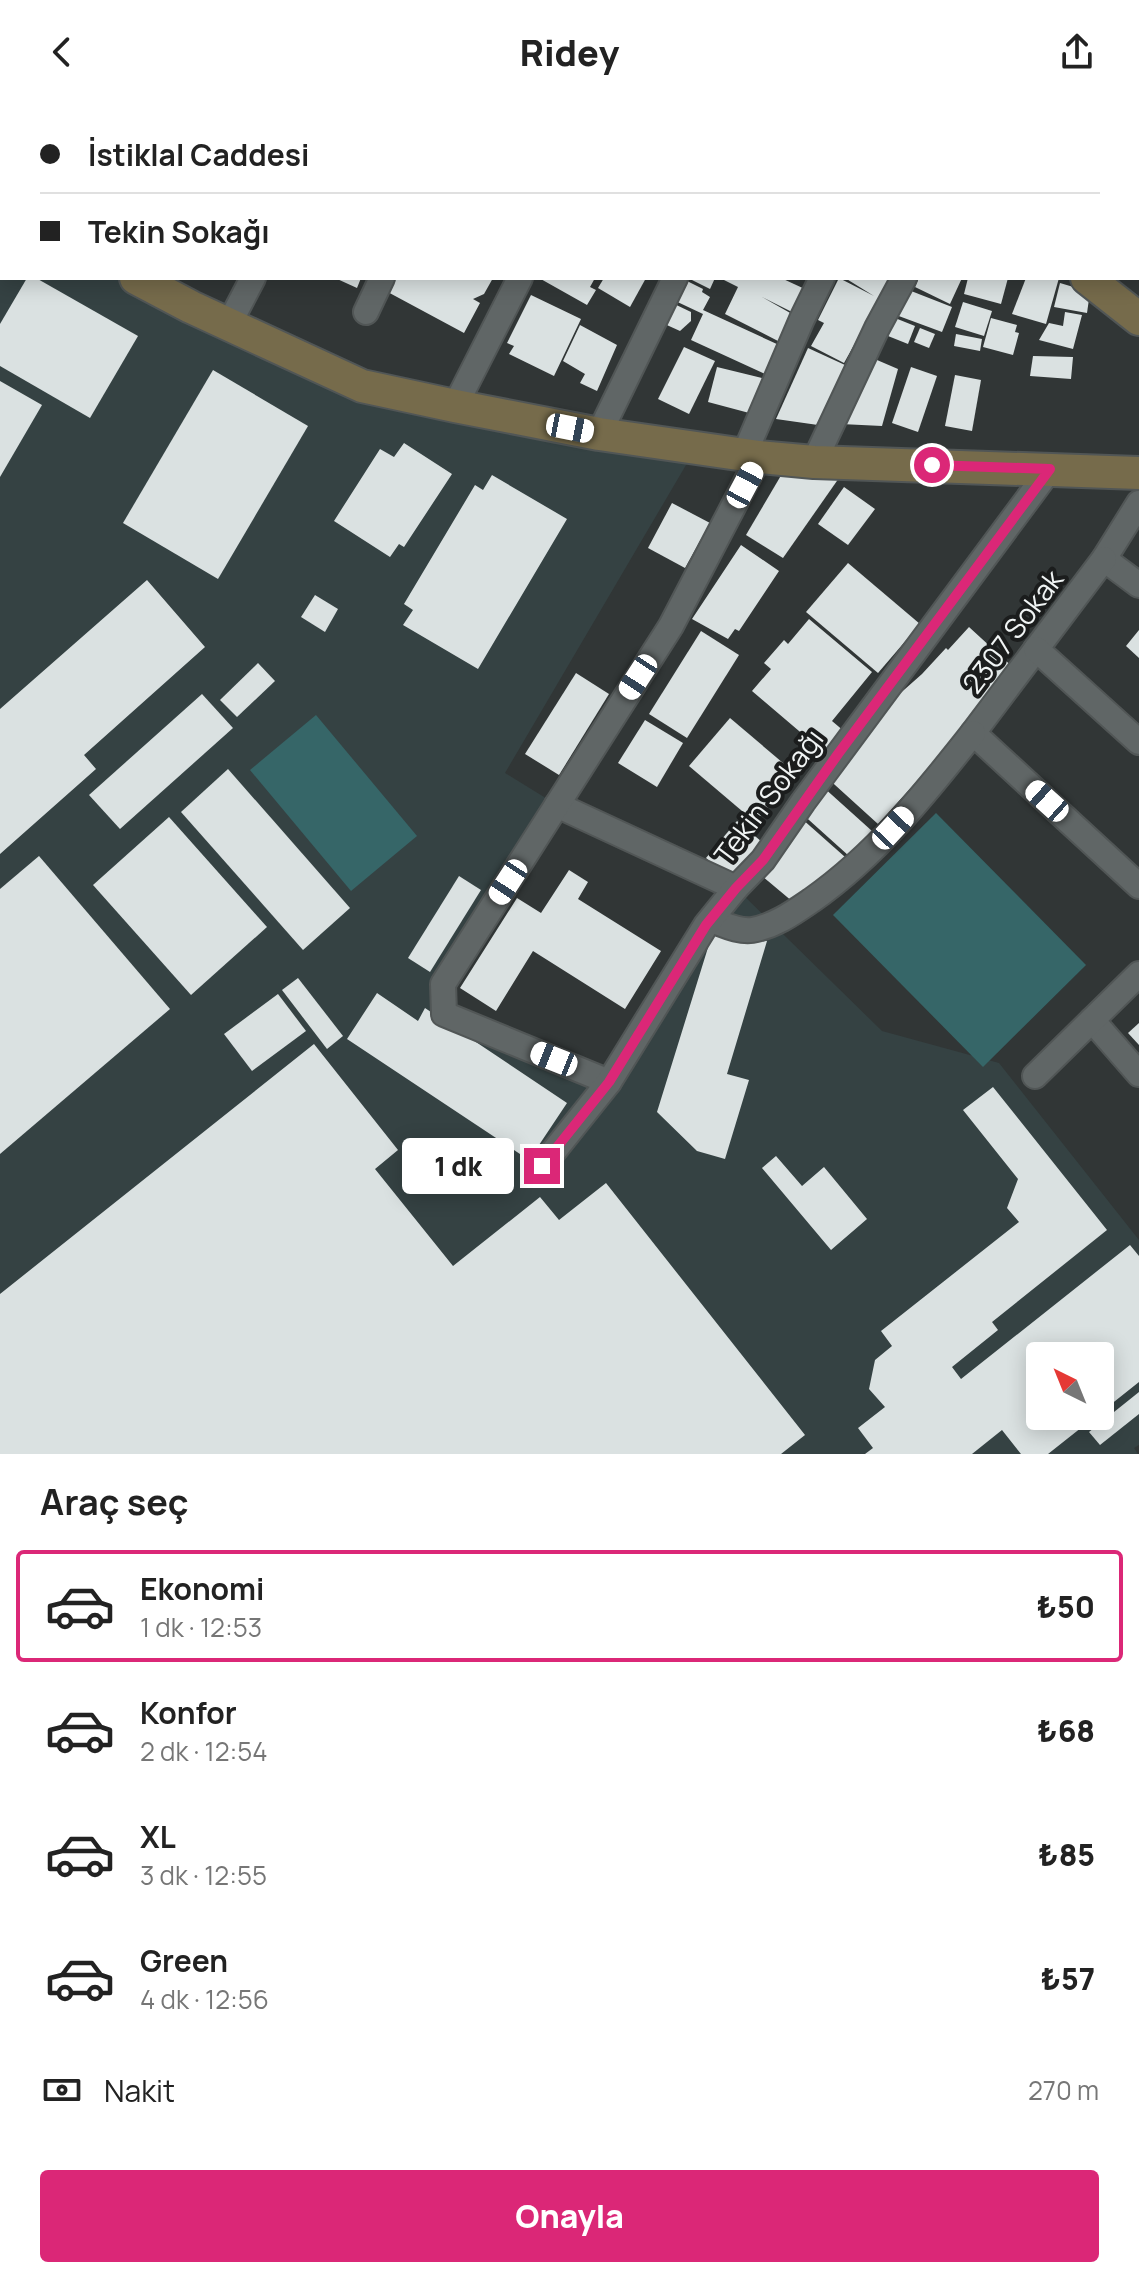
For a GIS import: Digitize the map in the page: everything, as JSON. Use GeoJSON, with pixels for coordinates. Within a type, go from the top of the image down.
{"type":"FeatureCollection","features":[{"type":"Feature","properties":{"kind":"street"},"geometry":{"type":"LineString","coordinates":[[140,280],[362,386],[599,434],[814,462],[1139,473]]}},
{"type":"Feature","properties":{"kind":"street"},"geometry":{"type":"LineString","coordinates":[[229,324],[252,280]]}},
{"type":"Feature","properties":{"kind":"street"},"geometry":{"type":"LineString","coordinates":[[366,312],[381,280]]}},
{"type":"Feature","properties":{"kind":"street"},"geometry":{"type":"LineString","coordinates":[[455,406],[519,280]]}},
{"type":"Feature","properties":{"kind":"street"},"geometry":{"type":"LineString","coordinates":[[599,434],[674,280]]}},
{"type":"Feature","properties":{"kind":"street"},"geometry":{"type":"LineString","coordinates":[[609,1082],[444,1014],[443,984],[671,626],[752,456],[821,280]]}},
{"type":"Feature","properties":{"kind":"street"},"geometry":{"type":"LineString","coordinates":[[814,462],[903,280]]}},
{"type":"Feature","properties":{"kind":"street"},"geometry":{"type":"LineString","coordinates":[[1090,280],[1139,319]]}},
{"type":"Feature","properties":{"kind":"street","name":"Tekin Sokağı"},"geometry":{"type":"LineString","coordinates":[[542,1166],[609,1082],[711,920],[763,860],[1050,469]]}},
{"type":"Feature","properties":{"kind":"street","name":"2307 Sokak"},"geometry":{"type":"LineString","coordinates":[[711,920],[749,931],[781,921],[838,881],[875,847],[976,736],[1104,559],[1139,503]]}},
{"type":"Feature","properties":{"kind":"street"},"geometry":{"type":"LineString","coordinates":[[1104,559],[1139,585]]}},
{"type":"Feature","properties":{"kind":"street"},"geometry":{"type":"LineString","coordinates":[[1036,649],[1139,742]]}},
{"type":"Feature","properties":{"kind":"street"},"geometry":{"type":"LineString","coordinates":[[976,736],[1139,886]]}},
{"type":"Feature","properties":{"kind":"street"},"geometry":{"type":"LineString","coordinates":[[557,805],[736,888]]}},
{"type":"Feature","properties":{"kind":"street"},"geometry":{"type":"LineString","coordinates":[[1035,1076],[1139,974]]}},
{"type":"Feature","properties":{"kind":"street"},"geometry":{"type":"LineString","coordinates":[[1092,1020],[1139,1074]]}},
{"type":"Feature","properties":{"kind":"shaded area"},"geometry":{"type":"Polygon","coordinates":[[[0,280],[140,280],[362,386],[696,448],[505,773],[557,805],[443,984],[444,1014],[609,1082],[736,888],[882,1031],[999,1063],[1139,1240],[1139,1445],[1134,1448],[1138,1454],[0,1454],[0,280]]]}},
{"type":"Feature","properties":{"kind":"shaded area"},"geometry":{"type":"Polygon","coordinates":[[[316,715],[417,836],[351,891],[250,770],[316,715]]]}},
{"type":"Feature","properties":{"kind":"shaded area"},"geometry":{"type":"Polygon","coordinates":[[[936,813],[1086,965],[983,1067],[833,915],[936,813]]]}},
{"type":"Feature","properties":{"kind":"building"},"geometry":{"type":"Polygon","coordinates":[[[26,280],[40,280],[138,336],[90,418],[0,366],[0,324],[26,280]]]}},
{"type":"Feature","properties":{"kind":"building"},"geometry":{"type":"Polygon","coordinates":[[[339,280],[360,280],[357,288],[339,280]]]}},
{"type":"Feature","properties":{"kind":"building"},"geometry":{"type":"Polygon","coordinates":[[[390,280],[492,280],[484,294],[473,299],[480,303],[464,333],[384,290],[390,280]]]}},
{"type":"Feature","properties":{"kind":"building"},"geometry":{"type":"Polygon","coordinates":[[[543,280],[594,280],[590,287],[596,290],[587,305],[543,280]]]}},
{"type":"Feature","properties":{"kind":"building"},"geometry":{"type":"Polygon","coordinates":[[[603,280],[645,280],[630,307],[598,288],[603,280]]]}},
{"type":"Feature","properties":{"kind":"building"},"geometry":{"type":"Polygon","coordinates":[[[680,280],[685,280],[703,289],[702,292],[710,297],[703,310],[779,345],[765,374],[691,340],[703,314],[669,298],[680,280]]]}},
{"type":"Feature","properties":{"kind":"building"},"geometry":{"type":"Polygon","coordinates":[[[692,280],[714,280],[710,289],[692,280]]]}},
{"type":"Feature","properties":{"kind":"building"},"geometry":{"type":"Polygon","coordinates":[[[724,280],[785,280],[807,290],[796,314],[762,297],[792,314],[778,341],[725,314],[738,287],[724,280]]]}},
{"type":"Feature","properties":{"kind":"building"},"geometry":{"type":"Polygon","coordinates":[[[838,280],[874,296],[848,280],[891,280],[844,363],[811,346],[824,323],[818,320],[838,280]]]}},
{"type":"Feature","properties":{"kind":"building"},"geometry":{"type":"Polygon","coordinates":[[[918,280],[961,280],[950,304],[915,287],[918,280]]]}},
{"type":"Feature","properties":{"kind":"building"},"geometry":{"type":"Polygon","coordinates":[[[968,280],[1007,280],[1001,304],[964,294],[968,280]]]}},
{"type":"Feature","properties":{"kind":"building"},"geometry":{"type":"Polygon","coordinates":[[[1025,280],[1058,280],[1046,324],[1012,314],[1025,280]]]}},
{"type":"Feature","properties":{"kind":"building"},"geometry":{"type":"Polygon","coordinates":[[[1060,283],[1090,292],[1087,313],[1054,307],[1060,283]]]}},
{"type":"Feature","properties":{"kind":"building"},"geometry":{"type":"Polygon","coordinates":[[[906,289],[952,307],[942,332],[896,315],[906,289]]]}},
{"type":"Feature","properties":{"kind":"building"},"geometry":{"type":"Polygon","coordinates":[[[531,295],[581,319],[554,376],[509,354],[514,346],[507,343],[531,295]]]}},
{"type":"Feature","properties":{"kind":"building"},"geometry":{"type":"Polygon","coordinates":[[[668,301],[691,312],[691,321],[680,331],[658,321],[668,301]]]}},
{"type":"Feature","properties":{"kind":"building"},"geometry":{"type":"Polygon","coordinates":[[[963,302],[992,311],[984,336],[955,327],[963,302]]]}},
{"type":"Feature","properties":{"kind":"building"},"geometry":{"type":"Polygon","coordinates":[[[1065,312],[1082,315],[1073,349],[1039,340],[1049,323],[1063,326],[1065,312]]]}},
{"type":"Feature","properties":{"kind":"building"},"geometry":{"type":"Polygon","coordinates":[[[895,318],[915,326],[908,344],[888,336],[895,318]]]}},
{"type":"Feature","properties":{"kind":"building"},"geometry":{"type":"Polygon","coordinates":[[[991,318],[1017,325],[1015,332],[1019,333],[1013,355],[983,347],[991,318]]]}},
{"type":"Feature","properties":{"kind":"building"},"geometry":{"type":"Polygon","coordinates":[[[580,325],[617,345],[597,391],[580,383],[585,374],[563,361],[580,325]]]}},
{"type":"Feature","properties":{"kind":"building"},"geometry":{"type":"Polygon","coordinates":[[[920,328],[935,334],[929,348],[914,342],[920,328]]]}},
{"type":"Feature","properties":{"kind":"building"},"geometry":{"type":"Polygon","coordinates":[[[956,334],[982,339],[980,351],[954,346],[956,334]]]}},
{"type":"Feature","properties":{"kind":"building"},"geometry":{"type":"Polygon","coordinates":[[[684,347],[715,361],[689,414],[658,399],[684,347]]]}},
{"type":"Feature","properties":{"kind":"building"},"geometry":{"type":"Polygon","coordinates":[[[808,348],[845,365],[818,425],[776,419],[808,348]]]}},
{"type":"Feature","properties":{"kind":"building"},"geometry":{"type":"Polygon","coordinates":[[[1033,356],[1073,357],[1071,379],[1030,376],[1033,356]]]}},
{"type":"Feature","properties":{"kind":"building"},"geometry":{"type":"Polygon","coordinates":[[[870,357],[898,369],[882,426],[841,424],[870,357]]]}},
{"type":"Feature","properties":{"kind":"building"},"geometry":{"type":"Polygon","coordinates":[[[717,367],[762,378],[753,414],[708,402],[717,367]]]}},
{"type":"Feature","properties":{"kind":"building"},"geometry":{"type":"Polygon","coordinates":[[[911,367],[937,376],[918,432],[892,423],[911,367]]]}},
{"type":"Feature","properties":{"kind":"building"},"geometry":{"type":"Polygon","coordinates":[[[213,370],[308,426],[218,579],[123,523],[213,370]]]}},
{"type":"Feature","properties":{"kind":"building"},"geometry":{"type":"Polygon","coordinates":[[[955,375],[981,380],[972,431],[945,426],[955,375]]]}},
{"type":"Feature","properties":{"kind":"building"},"geometry":{"type":"Polygon","coordinates":[[[0,381],[42,405],[0,477],[0,381]]]}},
{"type":"Feature","properties":{"kind":"building"},"geometry":{"type":"Polygon","coordinates":[[[404,443],[452,474],[404,547],[399,544],[390,557],[334,521],[380,449],[394,457],[404,443]]]}},
{"type":"Feature","properties":{"kind":"building"},"geometry":{"type":"Polygon","coordinates":[[[786,467],[839,478],[783,558],[746,535],[786,467]]]}},
{"type":"Feature","properties":{"kind":"building"},"geometry":{"type":"Polygon","coordinates":[[[492,475],[567,519],[478,669],[403,625],[413,610],[404,604],[475,485],[483,490],[492,475]]]}},
{"type":"Feature","properties":{"kind":"building"},"geometry":{"type":"Polygon","coordinates":[[[844,487],[875,509],[848,545],[818,524],[844,487]]]}},
{"type":"Feature","properties":{"kind":"building"},"geometry":{"type":"Polygon","coordinates":[[[672,503],[710,523],[685,568],[648,548],[672,503]]]}},
{"type":"Feature","properties":{"kind":"building"},"geometry":{"type":"Polygon","coordinates":[[[741,545],[779,571],[739,631],[735,629],[728,639],[692,619],[741,545]]]}},
{"type":"Feature","properties":{"kind":"building"},"geometry":{"type":"Polygon","coordinates":[[[848,563],[920,624],[878,673],[806,612],[848,563]]]}},
{"type":"Feature","properties":{"kind":"building"},"geometry":{"type":"Polygon","coordinates":[[[147,580],[205,647],[84,755],[96,769],[0,854],[0,709],[147,580]]]}},
{"type":"Feature","properties":{"kind":"building"},"geometry":{"type":"Polygon","coordinates":[[[315,595],[338,609],[325,632],[301,617],[315,595]]]}},
{"type":"Feature","properties":{"kind":"building"},"geometry":{"type":"Polygon","coordinates":[[[809,619],[872,672],[832,721],[845,732],[826,754],[752,691],[771,669],[764,663],[784,640],[788,644],[809,619]]]}},
{"type":"Feature","properties":{"kind":"building"},"geometry":{"type":"Polygon","coordinates":[[[969,627],[1017,671],[878,824],[824,775],[896,697],[969,627]]]}},
{"type":"Feature","properties":{"kind":"building"},"geometry":{"type":"Polygon","coordinates":[[[1139,630],[1139,658],[1126,646],[1139,630]]]}},
{"type":"Feature","properties":{"kind":"building"},"geometry":{"type":"Polygon","coordinates":[[[701,631],[739,655],[687,738],[649,714],[701,631]]]}},
{"type":"Feature","properties":{"kind":"building"},"geometry":{"type":"Polygon","coordinates":[[[258,663],[275,681],[237,717],[220,700],[258,663]]]}},
{"type":"Feature","properties":{"kind":"building"},"geometry":{"type":"Polygon","coordinates":[[[576,673],[609,694],[559,775],[525,754],[576,673]]]}},
{"type":"Feature","properties":{"kind":"building"},"geometry":{"type":"Polygon","coordinates":[[[202,694],[233,728],[120,829],[89,795],[202,694]]]}},
{"type":"Feature","properties":{"kind":"building"},"geometry":{"type":"Polygon","coordinates":[[[730,718],[796,774],[755,822],[689,766],[730,718]]]}},
{"type":"Feature","properties":{"kind":"building"},"geometry":{"type":"Polygon","coordinates":[[[645,720],[683,743],[657,787],[618,763],[645,720]]]}},
{"type":"Feature","properties":{"kind":"building"},"geometry":{"type":"Polygon","coordinates":[[[228,769],[350,908],[303,950],[181,812],[228,769]]]}},
{"type":"Feature","properties":{"kind":"building"},"geometry":{"type":"Polygon","coordinates":[[[822,786],[872,831],[849,856],[799,811],[822,786]]]}},
{"type":"Feature","properties":{"kind":"building"},"geometry":{"type":"Polygon","coordinates":[[[169,817],[267,927],[191,995],[93,885],[169,817]]]}},
{"type":"Feature","properties":{"kind":"building"},"geometry":{"type":"Polygon","coordinates":[[[801,818],[845,857],[799,907],[755,870],[801,818]]]}},
{"type":"Feature","properties":{"kind":"building"},"geometry":{"type":"Polygon","coordinates":[[[737,821],[762,842],[731,879],[706,858],[737,821]]]}},
{"type":"Feature","properties":{"kind":"building"},"geometry":{"type":"Polygon","coordinates":[[[39,856],[170,1009],[0,1154],[0,889],[39,856]]]}},
{"type":"Feature","properties":{"kind":"building"},"geometry":{"type":"Polygon","coordinates":[[[569,870],[588,882],[578,899],[661,951],[625,1009],[533,951],[496,1011],[460,988],[517,898],[541,913],[569,870]]]}},
{"type":"Feature","properties":{"kind":"building"},"geometry":{"type":"Polygon","coordinates":[[[459,876],[481,890],[430,972],[408,958],[459,876]]]}},
{"type":"Feature","properties":{"kind":"building"},"geometry":{"type":"Polygon","coordinates":[[[715,925],[767,941],[727,1074],[749,1080],[725,1159],[697,1151],[657,1112],[715,925]]]}},
{"type":"Feature","properties":{"kind":"building"},"geometry":{"type":"Polygon","coordinates":[[[298,978],[343,1036],[327,1049],[282,990],[298,978]]]}},
{"type":"Feature","properties":{"kind":"building"},"geometry":{"type":"Polygon","coordinates":[[[377,993],[418,1021],[425,1008],[567,1103],[529,1160],[347,1039],[377,993]]]}},
{"type":"Feature","properties":{"kind":"building"},"geometry":{"type":"Polygon","coordinates":[[[278,994],[306,1031],[252,1071],[224,1034],[278,994]]]}},
{"type":"Feature","properties":{"kind":"building"},"geometry":{"type":"Polygon","coordinates":[[[1139,1023],[1139,1045],[1128,1033],[1139,1023]]]}},
{"type":"Feature","properties":{"kind":"building"},"geometry":{"type":"Polygon","coordinates":[[[314,1044],[398,1150],[375,1169],[453,1266],[540,1197],[559,1220],[606,1183],[805,1435],[781,1454],[0,1454],[0,1294],[314,1044]]]}},
{"type":"Feature","properties":{"kind":"building"},"geometry":{"type":"Polygon","coordinates":[[[993,1087],[1107,1230],[992,1322],[998,1330],[952,1367],[961,1379],[1130,1245],[1139,1256],[1139,1382],[1114,1402],[1114,1342],[1026,1342],[1026,1430],[1078,1430],[1048,1454],[1021,1454],[1002,1430],[972,1454],[865,1454],[873,1448],[858,1428],[885,1407],[869,1389],[875,1360],[892,1346],[881,1331],[1019,1222],[1007,1208],[1018,1179],[963,1110],[993,1087]]]}},
{"type":"Feature","properties":{"kind":"building"},"geometry":{"type":"Polygon","coordinates":[[[776,1156],[802,1186],[824,1167],[867,1219],[831,1250],[762,1168],[776,1156]]]}},
{"type":"Feature","properties":{"kind":"building"},"geometry":{"type":"Polygon","coordinates":[[[1139,1392],[1139,1414],[1100,1445],[1089,1432],[1114,1430],[1114,1412],[1139,1392]]]}},
{"type":"Feature","properties":{"kind":"route"},"geometry":{"type":"LineString","coordinates":[[542,1166],[609,1082],[706,925],[763,860],[1050,469],[932,465]]}}]}
